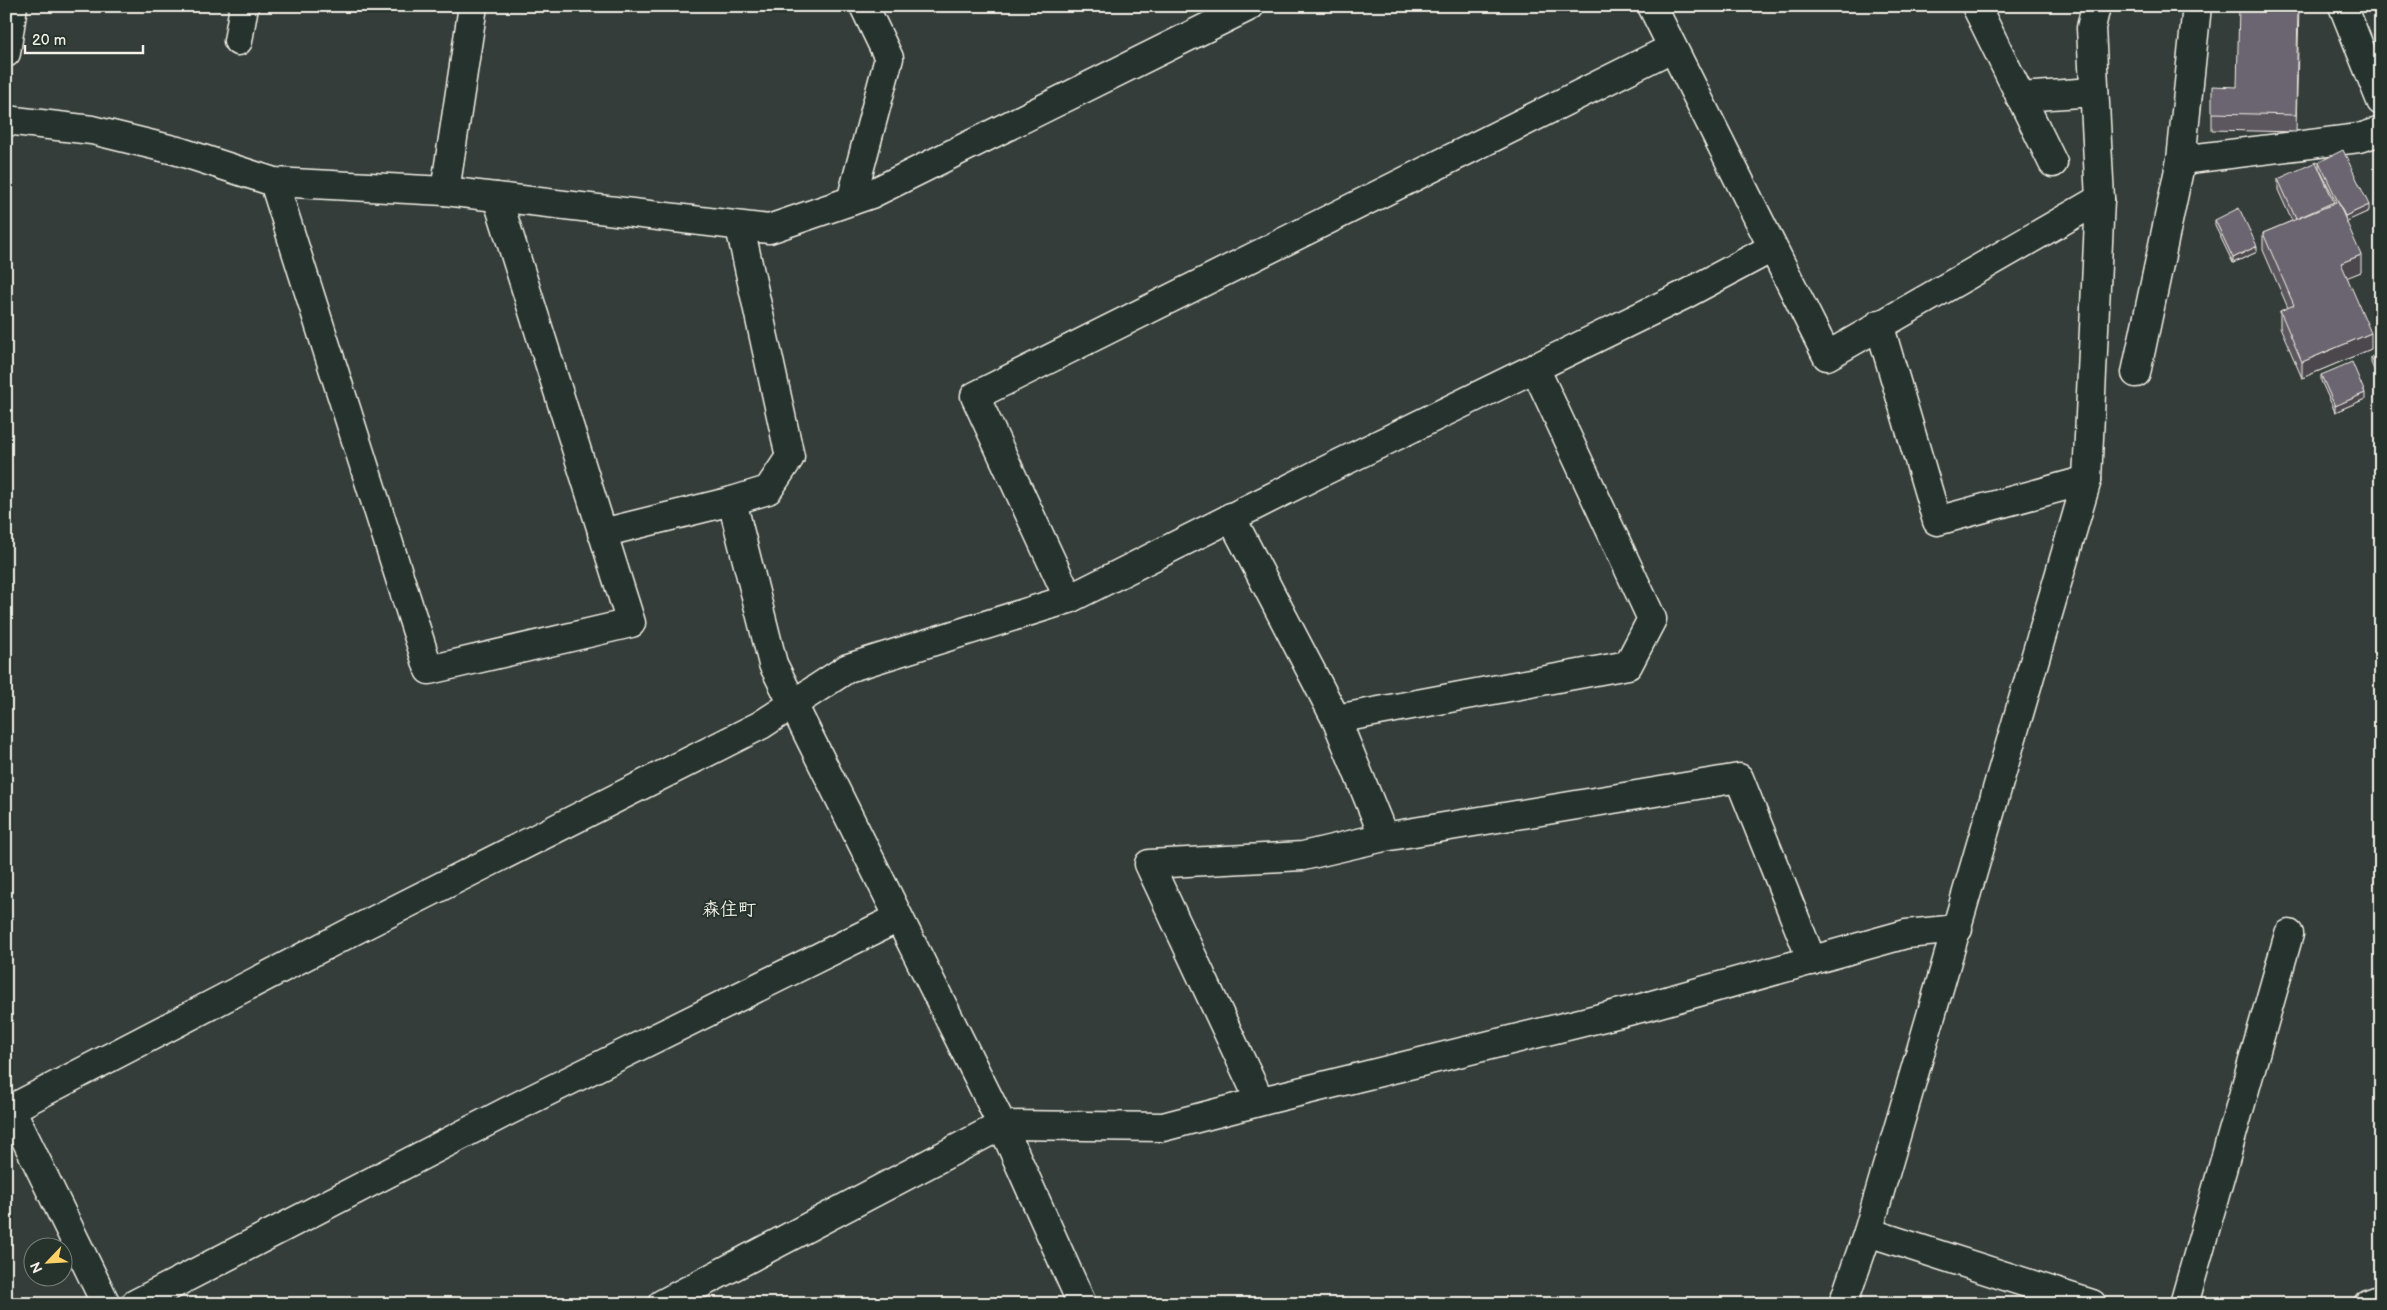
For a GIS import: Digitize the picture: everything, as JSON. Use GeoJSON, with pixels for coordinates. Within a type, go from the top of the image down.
{"type":"FeatureCollection","features":[{"type":"Feature","properties":{"kind":"main road"},"geometry":{"type":"LineString","coordinates":[[6,53],[12,6]]}},
{"type":"Feature","properties":{"kind":"main road"},"geometry":{"type":"LineString","coordinates":[[238,41],[244,6]]}},
{"type":"Feature","properties":{"kind":"main road"},"geometry":{"type":"LineString","coordinates":[[445,191],[473,6]]}},
{"type":"Feature","properties":{"kind":"main road"},"geometry":{"type":"LineString","coordinates":[[852,201],[889,58],[864,6]]}},
{"type":"Feature","properties":{"kind":"main road"},"geometry":{"type":"LineString","coordinates":[[6,120],[92,130],[178,151],[274,182],[445,191],[768,229],[871,194],[1217,14],[1250,6]]}},
{"type":"Feature","properties":{"kind":"main road"},"geometry":{"type":"LineString","coordinates":[[1652,6],[1827,356],[1879,324],[2100,199]]}},
{"type":"Feature","properties":{"kind":"main road"},"geometry":{"type":"LineString","coordinates":[[1976,6],[2053,163]]}},
{"type":"Feature","properties":{"kind":"main road"},"geometry":{"type":"LineString","coordinates":[[1844,1304],[1868,1232],[1958,929],[2087,480],[2100,199],[2091,28],[2096,6]]}},
{"type":"Feature","properties":{"kind":"main road"},"geometry":{"type":"LineString","coordinates":[[2136,372],[2181,160],[2197,6]]}},
{"type":"Feature","properties":{"kind":"main road"},"geometry":{"type":"LineString","coordinates":[[2343,6],[2381,101]]}},
{"type":"Feature","properties":{"kind":"main road"},"geometry":{"type":"LineString","coordinates":[[1069,599],[975,396],[1672,48]]}},
{"type":"Feature","properties":{"kind":"main road"},"geometry":{"type":"LineString","coordinates":[[2020,97],[2094,92]]}},
{"type":"Feature","properties":{"kind":"main road"},"geometry":{"type":"LineString","coordinates":[[2181,160],[2359,138],[2381,131]]}},
{"type":"Feature","properties":{"kind":"main road"},"geometry":{"type":"LineString","coordinates":[[274,182],[429,670],[631,624],[498,197]]}},
{"type":"Feature","properties":{"kind":"main road"},"geometry":{"type":"LineString","coordinates":[[602,532],[732,501],[768,490],[790,457],[740,227]]}},
{"type":"Feature","properties":{"kind":"main road"},"geometry":{"type":"LineString","coordinates":[[106,1304],[11,1109],[364,926],[761,725],[848,668],[1069,599],[1231,517],[1684,295],[1772,248]]}},
{"type":"Feature","properties":{"kind":"main road"},"geometry":{"type":"LineString","coordinates":[[1879,324],[1936,521],[2087,480]]}},
{"type":"Feature","properties":{"kind":"main road"},"geometry":{"type":"LineString","coordinates":[[1336,720],[1628,665],[1652,619],[1535,368]]}},
{"type":"Feature","properties":{"kind":"main road"},"geometry":{"type":"LineString","coordinates":[[732,501],[774,664],[1002,1125],[1082,1304]]}},
{"type":"Feature","properties":{"kind":"main road"},"geometry":{"type":"LineString","coordinates":[[1231,517],[1336,720],[1384,837]]}},
{"type":"Feature","properties":{"kind":"main road"},"geometry":{"type":"LineString","coordinates":[[1260,1101],[1149,864],[1303,856],[1384,837],[1739,778],[1812,961]]}},
{"type":"Feature","properties":{"kind":"main road"},"geometry":{"type":"LineString","coordinates":[[135,1304],[508,1111],[898,918]]}},
{"type":"Feature","properties":{"kind":"main road"},"geometry":{"type":"LineString","coordinates":[[662,1304],[1002,1125],[1163,1127],[1260,1101],[1645,1008],[1906,934],[1958,929]]}},
{"type":"Feature","properties":{"kind":"main road"},"geometry":{"type":"LineString","coordinates":[[2184,1304],[2289,934]]}},
{"type":"Feature","properties":{"kind":"main road"},"geometry":{"type":"LineString","coordinates":[[1868,1232],[2092,1304]]}},
{"type":"Feature","properties":{"kind":"main road"},"geometry":{"type":"LineString","coordinates":[[2368,1304],[2381,1299]]}},
{"type":"Feature","properties":{"kind":"building"},"geometry":{"type":"Polygon","coordinates":[[[2239,6],[2298,6],[2296,115],[2212,113],[2212,86],[2237,87],[2239,6]]]}},
{"type":"Feature","properties":{"kind":"building"},"geometry":{"type":"Polygon","coordinates":[[[2343,150],[2369,205],[2345,216],[2319,162],[2343,150]]]}},
{"type":"Feature","properties":{"kind":"building"},"geometry":{"type":"Polygon","coordinates":[[[2316,162],[2334,202],[2296,219],[2278,179],[2316,162]]]}},
{"type":"Feature","properties":{"kind":"building"},"geometry":{"type":"Polygon","coordinates":[[[2338,202],[2361,255],[2341,263],[2371,333],[2302,362],[2280,311],[2294,305],[2263,233],[2338,202]]]}},
{"type":"Feature","properties":{"kind":"building"},"geometry":{"type":"Polygon","coordinates":[[[2239,208],[2257,246],[2233,258],[2215,220],[2239,208]]]}},
{"type":"Feature","properties":{"kind":"building"},"geometry":{"type":"Polygon","coordinates":[[[2381,352],[2381,378],[2371,357],[2381,352]]]}},
{"type":"Feature","properties":{"kind":"building"},"geometry":{"type":"Polygon","coordinates":[[[2352,362],[2365,393],[2335,406],[2321,375],[2352,362]]]}},
{"type":"Feature","properties":{"kind":"district","name":"森住町"},"geometry":{"type":"Point","coordinates":[729,909]}}]}
